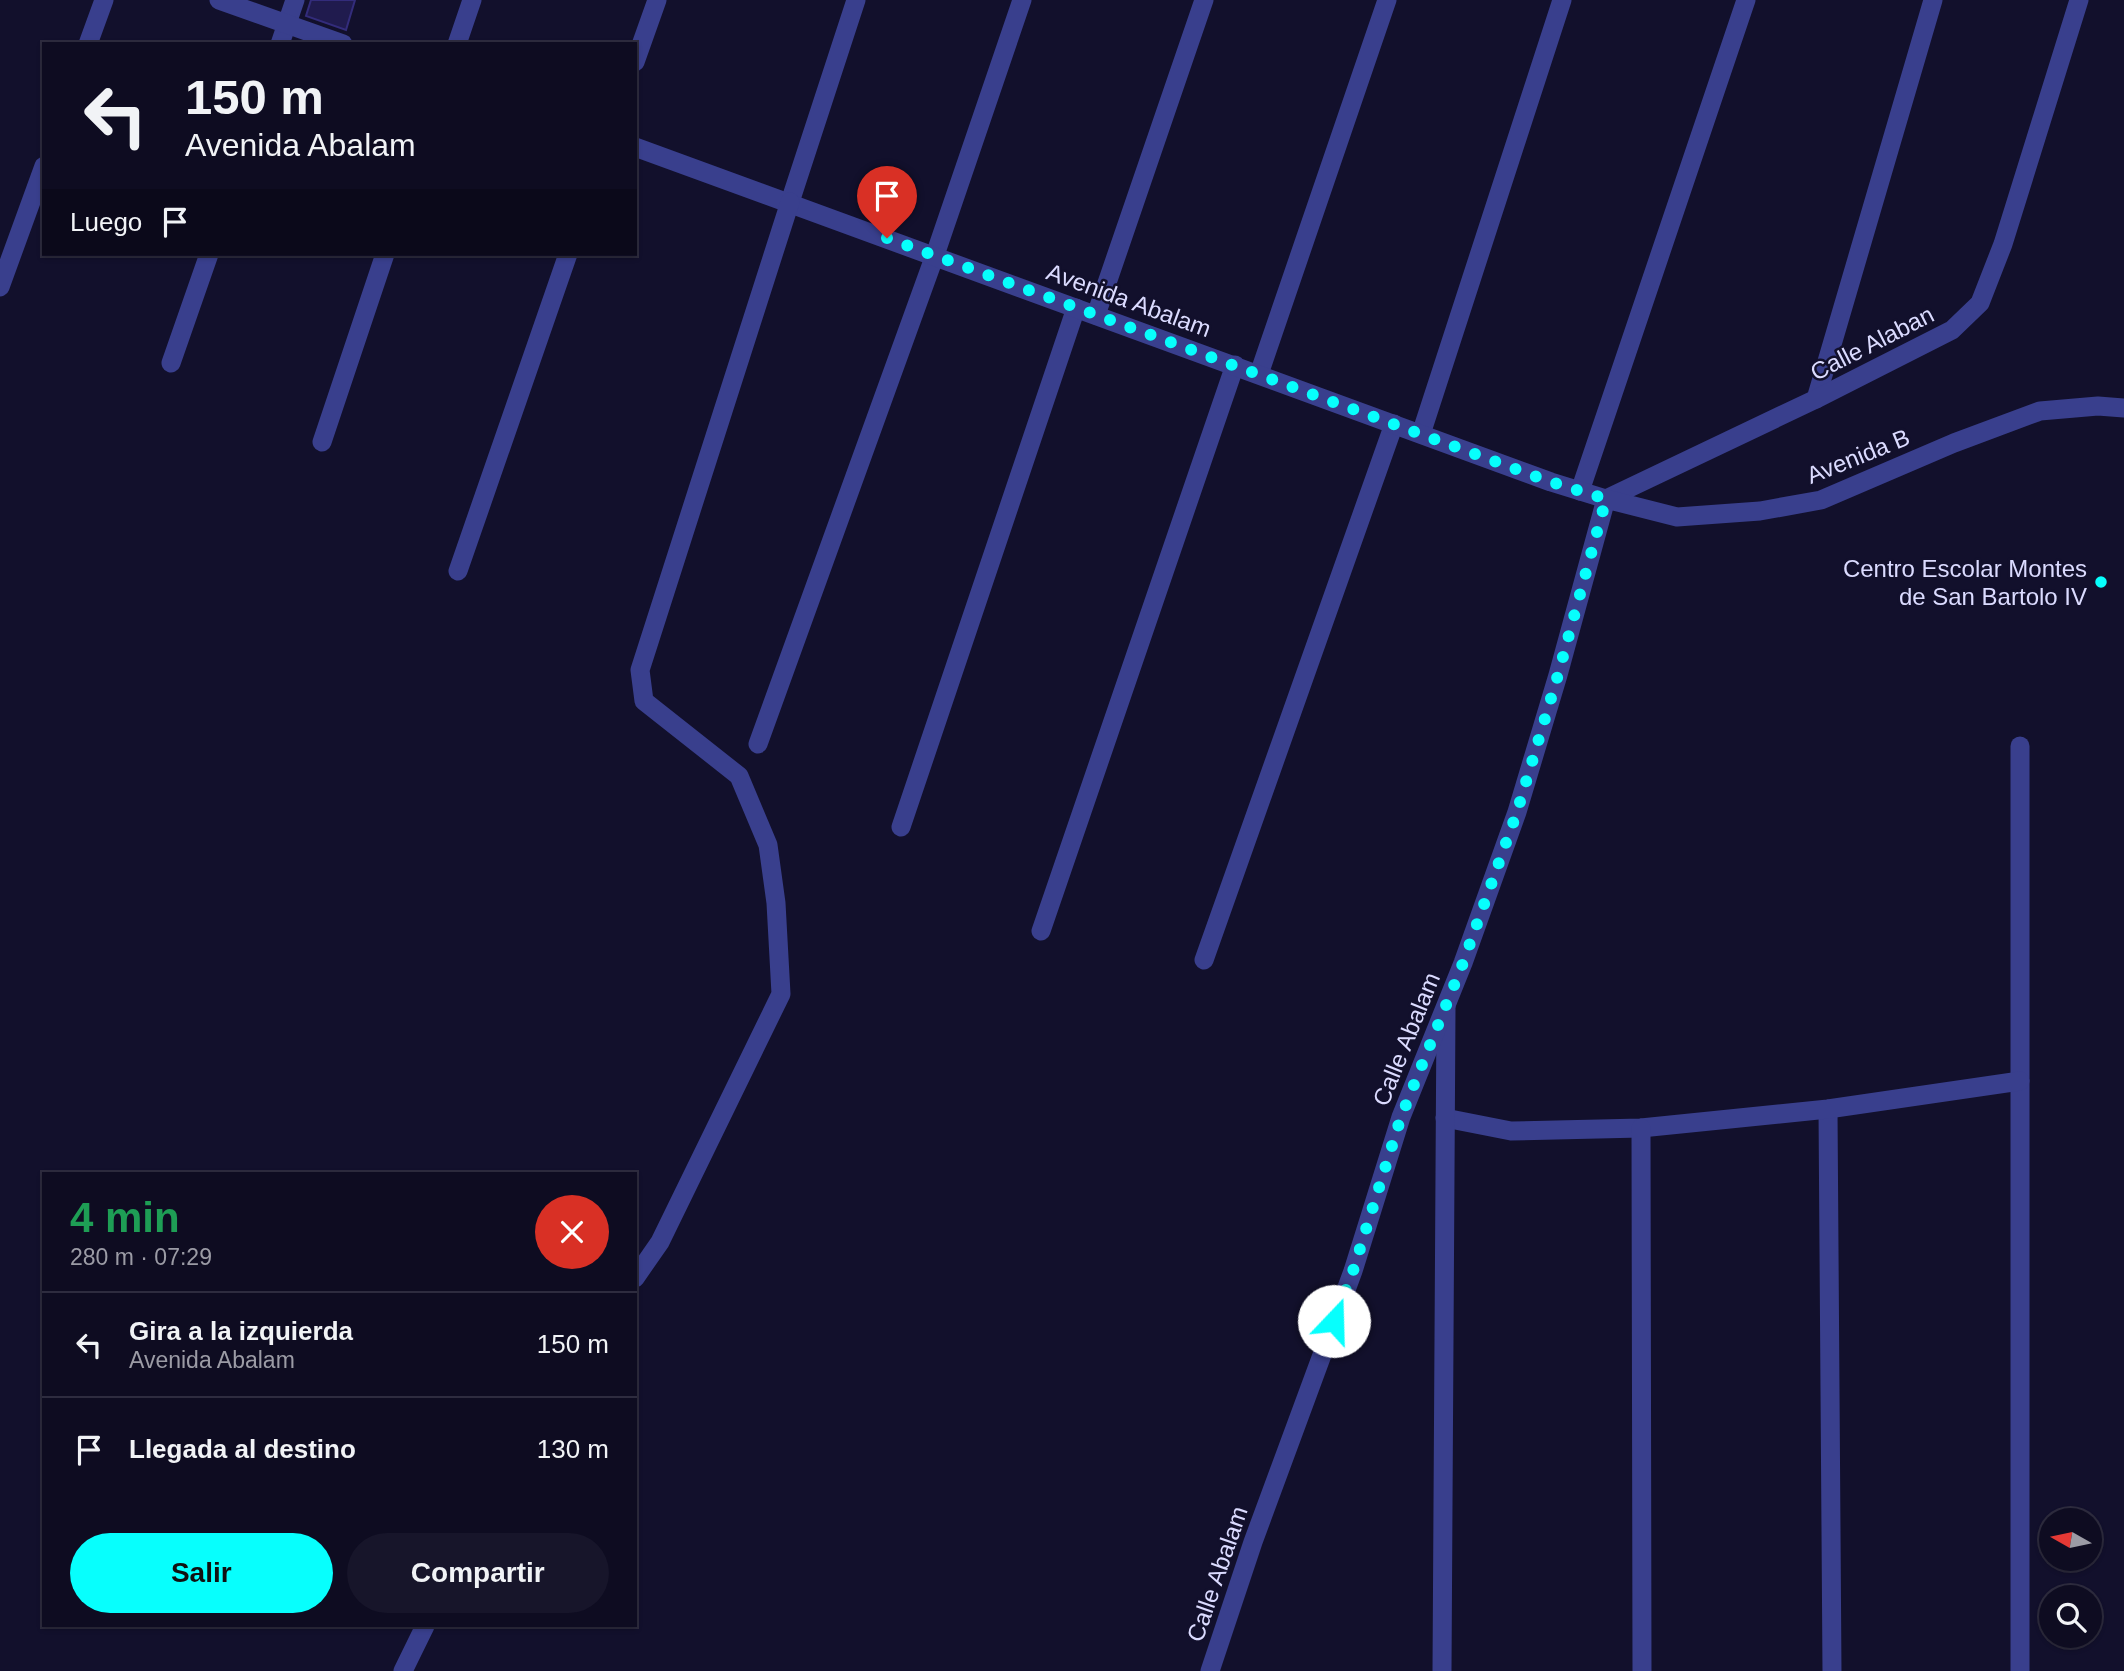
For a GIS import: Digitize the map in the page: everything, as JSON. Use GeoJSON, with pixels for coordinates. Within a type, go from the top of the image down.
{"type":"FeatureCollection","features":[{"type":"Feature","properties":{"kind":"street"},"geometry":{"type":"LineString","coordinates":[[89,42],[104,0]]}},
{"type":"Feature","properties":{"kind":"street"},"geometry":{"type":"LineString","coordinates":[[219,0],[337,42]]}},
{"type":"Feature","properties":{"kind":"street"},"geometry":{"type":"LineString","coordinates":[[281,42],[295,0]]}},
{"type":"Feature","properties":{"kind":"street"},"geometry":{"type":"LineString","coordinates":[[458,42],[472,0]]}},
{"type":"Feature","properties":{"kind":"street"},"geometry":{"type":"LineString","coordinates":[[637,56],[657,0]]}},
{"type":"Feature","properties":{"kind":"street"},"geometry":{"type":"LineString","coordinates":[[637,1275],[660,1242],[781,994],[776,903],[768,845],[739,776],[644,701],[640,670],[856,0]]}},
{"type":"Feature","properties":{"kind":"street"},"geometry":{"type":"LineString","coordinates":[[758,744],[935,255],[1022,0]]}},
{"type":"Feature","properties":{"kind":"street"},"geometry":{"type":"LineString","coordinates":[[1096,315],[1204,0]]}},
{"type":"Feature","properties":{"kind":"street"},"geometry":{"type":"LineString","coordinates":[[1259,374],[1387,0]]}},
{"type":"Feature","properties":{"kind":"street"},"geometry":{"type":"LineString","coordinates":[[1421,434],[1562,0]]}},
{"type":"Feature","properties":{"kind":"street"},"geometry":{"type":"LineString","coordinates":[[1580,491],[1746,0]]}},
{"type":"Feature","properties":{"kind":"street"},"geometry":{"type":"LineString","coordinates":[[1816,399],[1933,0]]}},
{"type":"Feature","properties":{"kind":"street","name":"Calle Alaban"},"geometry":{"type":"LineString","coordinates":[[1606,499],[1816,399],[1952,330],[1980,303],[2003,244],[2079,0]]}},
{"type":"Feature","properties":{"kind":"street","name":"Avenida Abalam"},"geometry":{"type":"LineString","coordinates":[[637,148],[1606,499]]}},
{"type":"Feature","properties":{"kind":"street"},"geometry":{"type":"LineString","coordinates":[[0,287],[42,172]]}},
{"type":"Feature","properties":{"kind":"street"},"geometry":{"type":"LineString","coordinates":[[172,363],[208,256]]}},
{"type":"Feature","properties":{"kind":"street"},"geometry":{"type":"LineString","coordinates":[[322,442],[384,256]]}},
{"type":"Feature","properties":{"kind":"street"},"geometry":{"type":"LineString","coordinates":[[458,570],[567,256]]}},
{"type":"Feature","properties":{"kind":"street"},"geometry":{"type":"LineString","coordinates":[[901,827],[1076,307]]}},
{"type":"Feature","properties":{"kind":"street"},"geometry":{"type":"LineString","coordinates":[[1041,931],[1235,365]]}},
{"type":"Feature","properties":{"kind":"street","name":"Avenida B"},"geometry":{"type":"LineString","coordinates":[[1606,499],[1677,517],[1760,511],[1821,500],[1954,443],[2040,411],[2098,406],[2124,408]]}},
{"type":"Feature","properties":{"kind":"street"},"geometry":{"type":"LineString","coordinates":[[1204,960],[1394,424]]}},
{"type":"Feature","properties":{"kind":"street","name":"Calle Abalam"},"geometry":{"type":"LineString","coordinates":[[1210,1671],[1252,1542],[1353,1271],[1401,1117],[1517,812],[1606,499]]}},
{"type":"Feature","properties":{"kind":"street"},"geometry":{"type":"LineString","coordinates":[[2020,746],[2020,1671]]}},
{"type":"Feature","properties":{"kind":"street"},"geometry":{"type":"LineString","coordinates":[[1442,1671],[1446,1004]]}},
{"type":"Feature","properties":{"kind":"street"},"geometry":{"type":"LineString","coordinates":[[1446,1118],[1511,1131],[1642,1128],[1828,1109],[2020,1081]]}},
{"type":"Feature","properties":{"kind":"street"},"geometry":{"type":"LineString","coordinates":[[1828,1109],[1832,1671]]}},
{"type":"Feature","properties":{"kind":"street"},"geometry":{"type":"LineString","coordinates":[[1642,1128],[1642,1671]]}},
{"type":"Feature","properties":{"kind":"street"},"geometry":{"type":"LineString","coordinates":[[403,1671],[425,1627]]}},
{"type":"Feature","properties":{"kind":"building"},"geometry":{"type":"Polygon","coordinates":[[[311,0],[355,0],[346,30],[306,16],[311,0]]]}},
{"type":"Feature","properties":{"kind":"place","name":"Centro Escolar Montes de San Bartolo IV"},"geometry":{"type":"Point","coordinates":[2101,582]}},
{"type":"Feature","properties":{"kind":"route"},"geometry":{"type":"LineString","coordinates":[[887,238],[1551,482],[1606,499],[1517,812],[1463,963],[1401,1117],[1353,1271],[1334,1321]]}}]}
